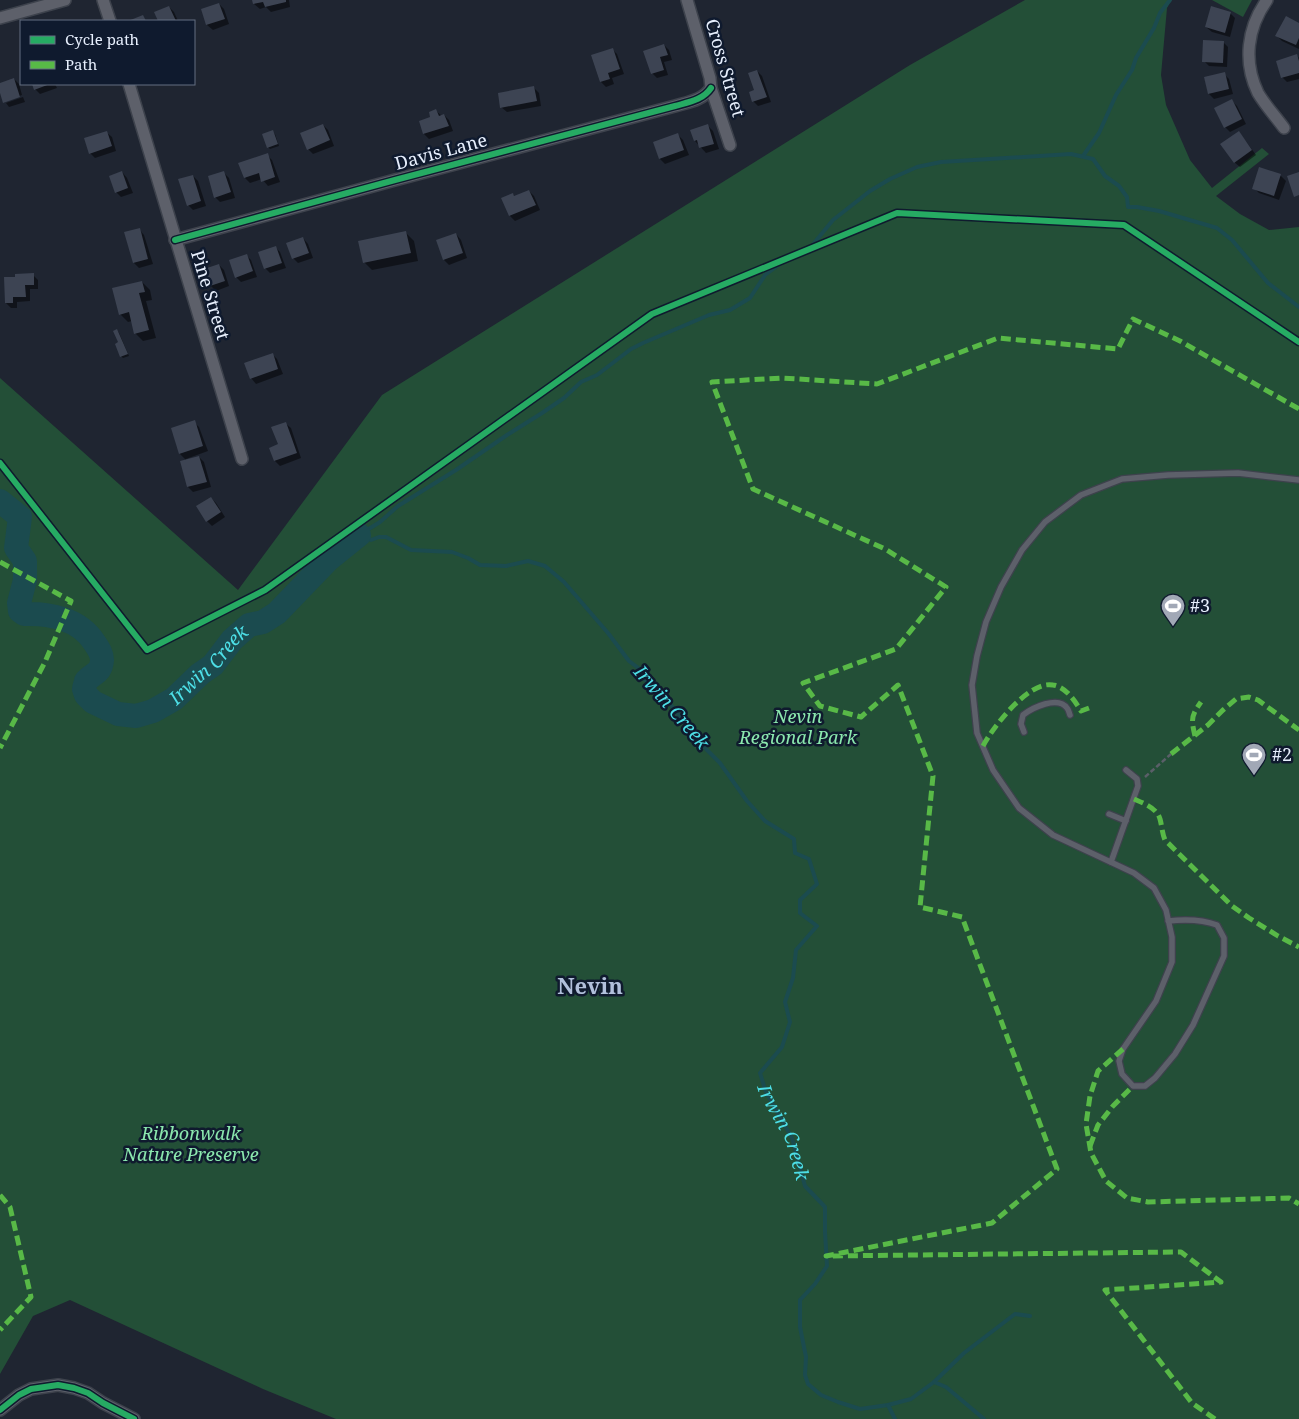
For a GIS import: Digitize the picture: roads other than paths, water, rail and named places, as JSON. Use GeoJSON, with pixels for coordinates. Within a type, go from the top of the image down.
{"type":"FeatureCollection","features":[{"type":"Feature","properties":{"kind":"street"},"geometry":{"type":"LineString","coordinates":[[0,18],[65,0]]}},
{"type":"Feature","properties":{"kind":"street"},"geometry":{"type":"LineString","coordinates":[[103,0],[110,20]]}},
{"type":"Feature","properties":{"kind":"street","name":"Cross Street"},"geometry":{"type":"LineString","coordinates":[[687,0],[710,78],[711,88],[730,145]]}},
{"type":"Feature","properties":{"kind":"street"},"geometry":{"type":"LineString","coordinates":[[1267,0],[1256,16],[1251,31],[1249,50],[1252,78],[1259,95],[1284,128]]}},
{"type":"Feature","properties":{"kind":"street","name":"Pine Street"},"geometry":{"type":"LineString","coordinates":[[129,85],[242,459]]}},
{"type":"Feature","properties":{"kind":"street","name":"Davis Lane"},"geometry":{"type":"LineString","coordinates":[[175,240],[674,106],[701,98],[711,88]]}},
{"type":"Feature","properties":{"kind":"street"},"geometry":{"type":"LineString","coordinates":[[0,1410],[19,1395],[31,1389],[58,1385],[88,1393],[134,1419]]}},
{"type":"Feature","properties":{"kind":"lane"},"geometry":{"type":"LineString","coordinates":[[1168,921],[1204,920],[1218,924],[1224,938],[1224,956],[1193,1025],[1175,1054],[1155,1078],[1145,1086],[1133,1086],[1122,1074],[1119,1061],[1123,1048],[1156,1001],[1172,962],[1172,937],[1168,921],[1166,910],[1154,888],[1134,873],[1053,835],[1019,808],[993,770],[977,733],[972,685],[986,622],[1001,587],[1022,550],[1045,522],[1081,495],[1122,479],[1168,475],[1238,472],[1299,480]]}},
{"type":"Feature","properties":{"kind":"lane"},"geometry":{"type":"LineString","coordinates":[[1024,732],[1021,724],[1023,715],[1032,708],[1052,702],[1062,703],[1067,707],[1070,715]]}},
{"type":"Feature","properties":{"kind":"lane"},"geometry":{"type":"LineString","coordinates":[[1111,862],[1138,786],[1137,779],[1126,770]]}},
{"type":"Feature","properties":{"kind":"lane"},"geometry":{"type":"LineString","coordinates":[[1109,814],[1126,822]]}},
{"type":"Feature","properties":{"kind":"waterway"},"geometry":{"type":"LineString","coordinates":[[1083,156],[1099,133],[1116,95],[1132,70],[1136,58],[1154,28],[1160,13],[1170,0]]}},
{"type":"Feature","properties":{"kind":"waterway"},"geometry":{"type":"LineString","coordinates":[[359,535],[380,522],[398,506],[564,398],[581,382],[597,375],[631,349],[709,315],[730,310],[750,298],[765,275],[788,258],[810,248],[833,220],[870,191],[890,179],[917,167],[941,162],[1071,154],[1093,159],[1105,176],[1119,186],[1127,197],[1128,207],[1159,211],[1217,228],[1232,240],[1268,283],[1299,307]]}},
{"type":"Feature","properties":{"kind":"waterway","name":"Irwin Creek"},"geometry":{"type":"LineString","coordinates":[[0,501],[20,517],[16,548],[25,561],[25,580],[19,603],[20,611],[24,614],[54,616],[63,619],[88,634],[100,651],[102,660],[98,671],[86,681],[84,689],[86,695],[93,702],[118,714],[136,716],[153,711],[174,699],[200,674],[213,665],[232,640],[249,625],[263,622],[277,613],[328,560],[359,535]]}},
{"type":"Feature","properties":{"kind":"waterway","name":"Irwin Creek"},"geometry":{"type":"LineString","coordinates":[[359,535],[371,540],[386,537],[411,550],[452,552],[480,565],[506,566],[528,561],[545,566],[564,582],[608,633],[629,661],[641,670],[645,680],[656,687],[664,696],[700,743],[720,763],[747,801],[765,821],[794,839],[795,853],[809,859],[817,884],[800,900],[800,913],[817,926],[796,950],[793,978],[785,1002],[790,1022],[782,1047],[760,1073],[766,1092],[792,1138],[805,1186],[825,1207],[827,1266],[815,1284],[800,1300],[800,1327],[806,1357],[805,1375],[808,1384],[821,1395],[860,1409],[911,1399],[934,1382],[964,1353],[1015,1314],[1030,1316]]}},
{"type":"Feature","properties":{"kind":"waterway","name":"Irwin Creek"},"geometry":{"type":"LineString","coordinates":[[934,1382],[946,1387],[984,1419]]}},
{"type":"Feature","properties":{"kind":"waterway"},"geometry":{"type":"LineString","coordinates":[[888,1405],[895,1419]]}},
{"type":"Feature","properties":{"kind":"place","name":"#3"},"geometry":{"type":"Point","coordinates":[1173,627]}},
{"type":"Feature","properties":{"kind":"place","name":"#2"},"geometry":{"type":"Point","coordinates":[1254,776]}},
{"type":"Feature","properties":{"kind":"district","name":"Nevin"},"geometry":{"type":"Point","coordinates":[590,986]}},
{"type":"Feature","properties":{"kind":"park label","name":"Nevin Regional Park"},"geometry":{"type":"Point","coordinates":[798,728]}},
{"type":"Feature","properties":{"kind":"park label","name":"Ribbonwalk Nature Preserve"},"geometry":{"type":"Point","coordinates":[191,1144]}}]}
